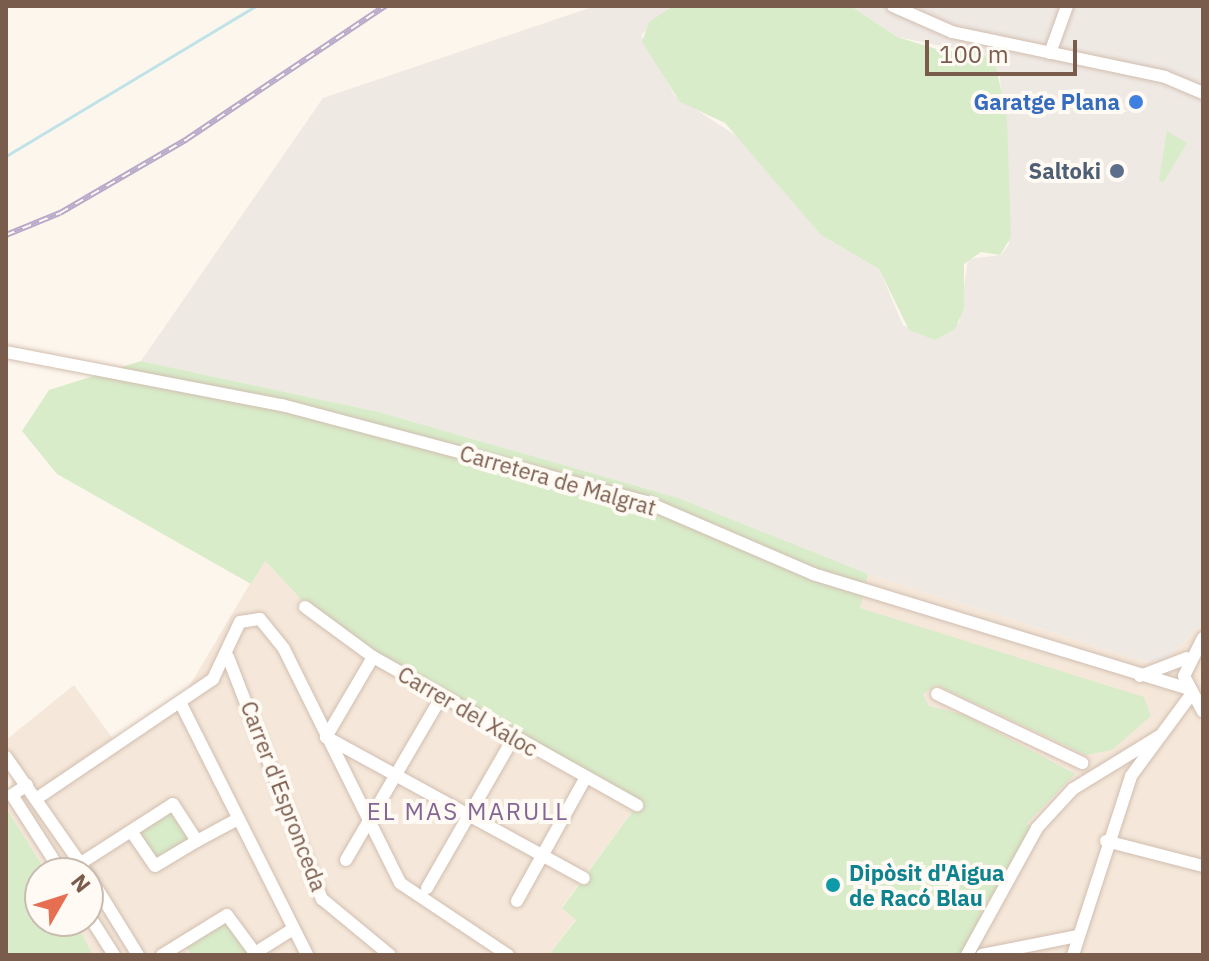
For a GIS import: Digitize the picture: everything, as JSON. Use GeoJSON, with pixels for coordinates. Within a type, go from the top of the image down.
{"type":"FeatureCollection","features":[{"type":"Feature","properties":{"kind":"street"},"geometry":{"type":"LineString","coordinates":[[893,6],[952,32],[1165,77],[1203,93]]}},
{"type":"Feature","properties":{"kind":"street"},"geometry":{"type":"LineString","coordinates":[[1050,53],[1067,6]]}},
{"type":"Feature","properties":{"kind":"street","name":"Carretera de Malgrat"},"geometry":{"type":"LineString","coordinates":[[6,352],[282,405],[646,502],[813,574],[1188,692]]}},
{"type":"Feature","properties":{"kind":"street","name":"Carrer del Xaloc"},"geometry":{"type":"LineString","coordinates":[[305,607],[373,657],[637,805]]}},
{"type":"Feature","properties":{"kind":"street"},"geometry":{"type":"LineString","coordinates":[[36,799],[213,679],[228,657],[240,622],[260,619],[284,649],[367,826],[400,883],[508,955]]}},
{"type":"Feature","properties":{"kind":"street"},"geometry":{"type":"LineString","coordinates":[[1140,676],[1187,658],[1203,638]]}},
{"type":"Feature","properties":{"kind":"street","name":"Carrer d'Espronceda"},"geometry":{"type":"LineString","coordinates":[[228,657],[322,899],[390,955]]}},
{"type":"Feature","properties":{"kind":"street"},"geometry":{"type":"LineString","coordinates":[[326,737],[373,657]]}},
{"type":"Feature","properties":{"kind":"street"},"geometry":{"type":"LineString","coordinates":[[1073,955],[1106,841],[1131,776],[1161,735],[1176,721],[1188,692],[1187,658]]}},
{"type":"Feature","properties":{"kind":"street"},"geometry":{"type":"LineString","coordinates":[[1176,721],[1203,712],[1188,692]]}},
{"type":"Feature","properties":{"kind":"street"},"geometry":{"type":"LineString","coordinates":[[937,694],[1082,763],[1108,764]]}},
{"type":"Feature","properties":{"kind":"street"},"geometry":{"type":"LineString","coordinates":[[346,860],[442,696]]}},
{"type":"Feature","properties":{"kind":"street"},"geometry":{"type":"LineString","coordinates":[[180,702],[290,931],[307,955]]}},
{"type":"Feature","properties":{"kind":"street"},"geometry":{"type":"LineString","coordinates":[[967,955],[1037,828],[1089,777],[1161,735]]}},
{"type":"Feature","properties":{"kind":"street"},"geometry":{"type":"LineString","coordinates":[[326,737],[584,878]]}},
{"type":"Feature","properties":{"kind":"street"},"geometry":{"type":"LineString","coordinates":[[427,888],[514,737]]}},
{"type":"Feature","properties":{"kind":"street"},"geometry":{"type":"LineString","coordinates":[[6,757],[76,857]]}},
{"type":"Feature","properties":{"kind":"street"},"geometry":{"type":"LineString","coordinates":[[1082,763],[1089,777]]}},
{"type":"Feature","properties":{"kind":"street"},"geometry":{"type":"LineString","coordinates":[[517,901],[586,777]]}},
{"type":"Feature","properties":{"kind":"street"},"geometry":{"type":"LineString","coordinates":[[27,785],[12,795],[52,857]]}},
{"type":"Feature","properties":{"kind":"street"},"geometry":{"type":"LineString","coordinates":[[100,857],[131,831],[173,804],[197,841]]}},
{"type":"Feature","properties":{"kind":"street"},"geometry":{"type":"LineString","coordinates":[[131,831],[155,866],[236,820]]}},
{"type":"Feature","properties":{"kind":"street"},"geometry":{"type":"LineString","coordinates":[[1106,841],[1203,866]]}},
{"type":"Feature","properties":{"kind":"street"},"geometry":{"type":"LineString","coordinates":[[104,900],[138,955]]}},
{"type":"Feature","properties":{"kind":"street"},"geometry":{"type":"LineString","coordinates":[[162,955],[227,915],[254,954],[290,931]]}},
{"type":"Feature","properties":{"kind":"street"},"geometry":{"type":"LineString","coordinates":[[982,955],[1078,936]]}},
{"type":"Feature","properties":{"kind":"street"},"geometry":{"type":"LineString","coordinates":[[103,937],[114,955]]}},
{"type":"Feature","properties":{"kind":"street"},"geometry":{"type":"LineString","coordinates":[[183,943],[192,955]]}},
{"type":"Feature","properties":{"kind":"shaded area"},"geometry":{"type":"Polygon","coordinates":[[[595,6],[673,6],[641,35],[675,96],[749,144],[821,235],[879,269],[903,325],[935,340],[959,323],[968,259],[1001,255],[1009,244],[1000,75],[982,54],[897,37],[851,6],[1203,6],[1203,624],[1166,659],[1147,662],[868,574],[677,498],[379,412],[141,361],[323,98],[595,6]]]}},
{"type":"Feature","properties":{"kind":"shaded area"},"geometry":{"type":"Polygon","coordinates":[[[264,560],[326,626],[637,805],[562,907],[576,919],[549,955],[93,955],[83,937],[104,937],[104,857],[37,857],[6,808],[12,781],[6,740],[74,685],[113,739],[180,702],[264,560]]]}},
{"type":"Feature","properties":{"kind":"shaded area"},"geometry":{"type":"Polygon","coordinates":[[[868,574],[1147,662],[1166,659],[1203,624],[1203,955],[967,955],[803,754],[868,574]]]}},
{"type":"Feature","properties":{"kind":"green space"},"geometry":{"type":"Polygon","coordinates":[[[673,6],[851,6],[897,37],[943,51],[976,51],[995,62],[1007,118],[1011,237],[1000,255],[981,252],[964,264],[964,308],[955,329],[935,340],[909,330],[879,269],[821,235],[725,123],[680,102],[642,42],[649,22],[673,6]]]}},
{"type":"Feature","properties":{"kind":"green space"},"geometry":{"type":"Polygon","coordinates":[[[1167,131],[1187,143],[1163,183],[1159,180],[1167,131]]]}},
{"type":"Feature","properties":{"kind":"green space"},"geometry":{"type":"Polygon","coordinates":[[[141,361],[379,412],[678,498],[868,574],[860,608],[1144,697],[1151,716],[1112,750],[1086,755],[936,685],[923,694],[929,706],[965,715],[1075,774],[1026,824],[1037,828],[967,955],[549,955],[576,920],[562,908],[637,805],[326,626],[265,561],[251,584],[57,474],[22,431],[49,390],[141,361]]]}},
{"type":"Feature","properties":{"kind":"green space"},"geometry":{"type":"Polygon","coordinates":[[[175,807],[197,841],[155,868],[133,834],[175,807]]]}},
{"type":"Feature","properties":{"kind":"green space"},"geometry":{"type":"Polygon","coordinates":[[[6,808],[37,857],[24,857],[24,937],[83,937],[93,955],[6,955],[6,808]]]}},
{"type":"Feature","properties":{"kind":"green space"},"geometry":{"type":"Polygon","coordinates":[[[227,915],[252,955],[192,955],[183,943],[227,915]]]}},
{"type":"Feature","properties":{"kind":"waterway"},"geometry":{"type":"LineString","coordinates":[[6,156],[256,6]]}},
{"type":"Feature","properties":{"kind":"railway"},"geometry":{"type":"LineString","coordinates":[[6,235],[60,213],[187,139],[385,6]]}},
{"type":"Feature","properties":{"kind":"place","name":"Garatge Plana"},"geometry":{"type":"Point","coordinates":[1136,102]}},
{"type":"Feature","properties":{"kind":"place","name":"Saltoki"},"geometry":{"type":"Point","coordinates":[1117,171]}},
{"type":"Feature","properties":{"kind":"place","name":"Dipòsit d'Aigua de Racó Blau"},"geometry":{"type":"Point","coordinates":[833,885]}},
{"type":"Feature","properties":{"kind":"district","name":"EL MAS MARULL"},"geometry":{"type":"Point","coordinates":[468,812]}}]}
